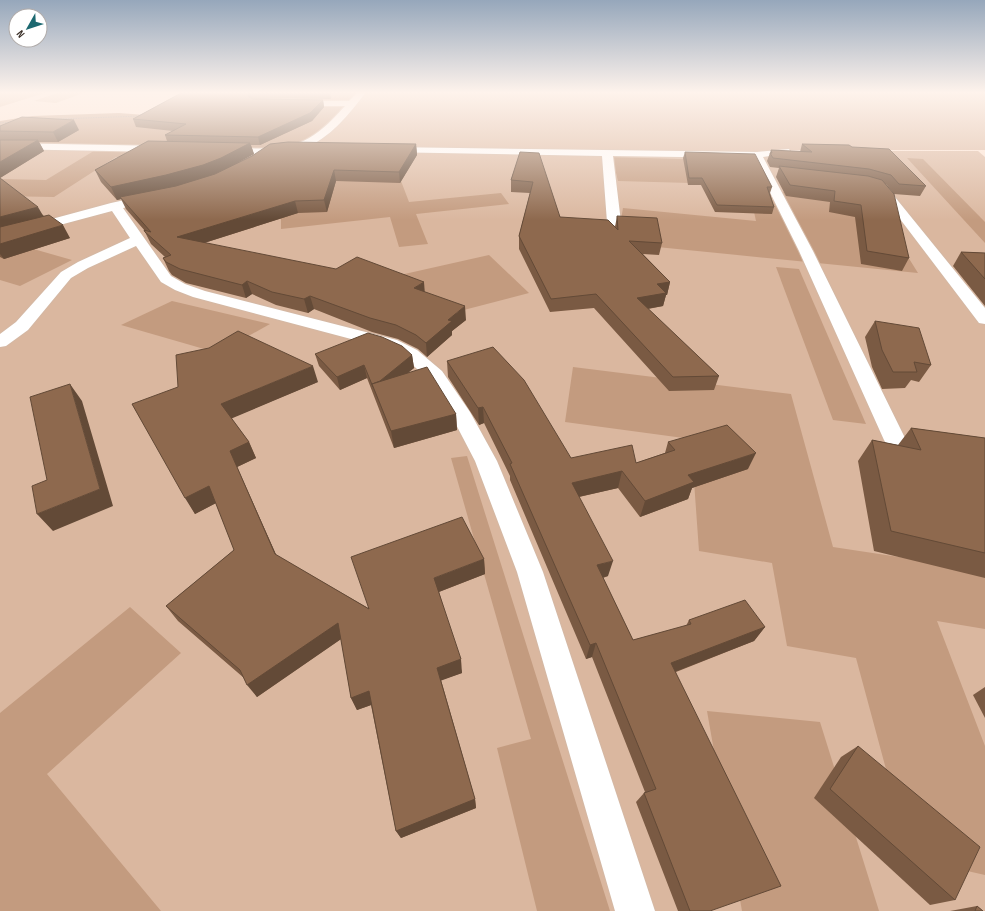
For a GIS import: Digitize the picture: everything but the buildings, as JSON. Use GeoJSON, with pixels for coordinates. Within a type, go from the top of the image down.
{"type":"FeatureCollection","features":[{"type":"Feature","properties":{"kind":"street"},"geometry":{"type":"LineString","coordinates":[[215,150],[268,151],[292,148],[307,144],[322,135]]}},
{"type":"Feature","properties":{"kind":"street"},"geometry":{"type":"LineString","coordinates":[[0,146],[179,149]]}},
{"type":"Feature","properties":{"kind":"street"},"geometry":{"type":"LineString","coordinates":[[292,148],[323,149]]}},
{"type":"Feature","properties":{"kind":"street"},"geometry":{"type":"LineString","coordinates":[[377,150],[757,154],[785,151]]}},
{"type":"Feature","properties":{"kind":"street"},"geometry":{"type":"LineString","coordinates":[[239,171],[268,151]]}},
{"type":"Feature","properties":{"kind":"street"},"geometry":{"type":"LineString","coordinates":[[607,153],[614,222]]}},
{"type":"Feature","properties":{"kind":"street"},"geometry":{"type":"LineString","coordinates":[[757,154],[772,172],[806,250],[895,440]]}},
{"type":"Feature","properties":{"kind":"street"},"geometry":{"type":"LineString","coordinates":[[864,183],[882,188],[985,319]]}},
{"type":"Feature","properties":{"kind":"street"},"geometry":{"type":"LineString","coordinates":[[0,237],[115,206],[173,193]]}},
{"type":"Feature","properties":{"kind":"street"},"geometry":{"type":"LineString","coordinates":[[115,206],[166,279],[180,287],[199,294],[391,344],[411,354],[436,375],[460,412],[486,461],[530,572],[635,911]]}},
{"type":"Feature","properties":{"kind":"street"},"geometry":{"type":"LineString","coordinates":[[0,342],[22,326],[66,276],[83,265],[138,240]]}},
{"type":"Feature","properties":{"kind":"shaded area"},"geometry":{"type":"Polygon","coordinates":[[[0,135],[321,135],[302,145],[265,151],[0,145],[0,135]]]}},
{"type":"Feature","properties":{"kind":"shaded area"},"geometry":{"type":"Polygon","coordinates":[[[317,135],[985,135],[985,150],[784,150],[752,155],[493,150],[307,144],[317,135]]]}},
{"type":"Feature","properties":{"kind":"shaded area"},"geometry":{"type":"Polygon","coordinates":[[[0,145],[754,157],[785,151],[978,151],[985,157],[985,911],[0,911],[0,145]]]}},
{"type":"Feature","properties":{"kind":"shaded area"},"geometry":{"type":"Polygon","coordinates":[[[97,149],[162,150],[152,158],[116,157],[54,197],[0,196],[0,179],[46,180],[97,149]]]}},
{"type":"Feature","properties":{"kind":"shaded area"},"geometry":{"type":"Polygon","coordinates":[[[612,157],[712,160],[727,184],[618,181],[612,157]]]}},
{"type":"Feature","properties":{"kind":"shaded area"},"geometry":{"type":"Polygon","coordinates":[[[907,158],[923,159],[985,222],[985,243],[907,158]]]}},
{"type":"Feature","properties":{"kind":"shaded area"},"geometry":{"type":"Polygon","coordinates":[[[393,160],[409,202],[501,193],[509,204],[416,214],[428,244],[399,247],[390,217],[281,229],[281,209],[154,207],[393,160]]]}},
{"type":"Feature","properties":{"kind":"shaded area"},"geometry":{"type":"Polygon","coordinates":[[[749,189],[872,199],[918,273],[617,243],[623,208],[756,221],[749,189]]]}},
{"type":"Feature","properties":{"kind":"shaded area"},"geometry":{"type":"Polygon","coordinates":[[[23,246],[72,260],[20,286],[0,280],[0,256],[23,246]]]}},
{"type":"Feature","properties":{"kind":"shaded area"},"geometry":{"type":"Polygon","coordinates":[[[489,255],[529,293],[433,318],[400,275],[489,255]]]}},
{"type":"Feature","properties":{"kind":"shaded area"},"geometry":{"type":"Polygon","coordinates":[[[776,267],[799,269],[866,424],[833,420],[776,267]]]}},
{"type":"Feature","properties":{"kind":"shaded area"},"geometry":{"type":"Polygon","coordinates":[[[172,301],[270,324],[218,353],[121,325],[172,301]]]}},
{"type":"Feature","properties":{"kind":"shaded area"},"geometry":{"type":"Polygon","coordinates":[[[573,367],[791,394],[833,547],[985,570],[985,629],[937,621],[985,746],[985,875],[910,858],[856,658],[787,646],[772,563],[699,551],[691,439],[565,422],[573,367]]]}},
{"type":"Feature","properties":{"kind":"shaded area"},"geometry":{"type":"Polygon","coordinates":[[[467,456],[610,911],[537,911],[497,748],[531,739],[451,458],[467,456]]]}},
{"type":"Feature","properties":{"kind":"shaded area"},"geometry":{"type":"Polygon","coordinates":[[[130,607],[181,653],[47,774],[161,911],[0,911],[0,713],[130,607]]]}},
{"type":"Feature","properties":{"kind":"shaded area"},"geometry":{"type":"Polygon","coordinates":[[[707,711],[820,722],[879,911],[742,911],[707,711]]]}}]}
